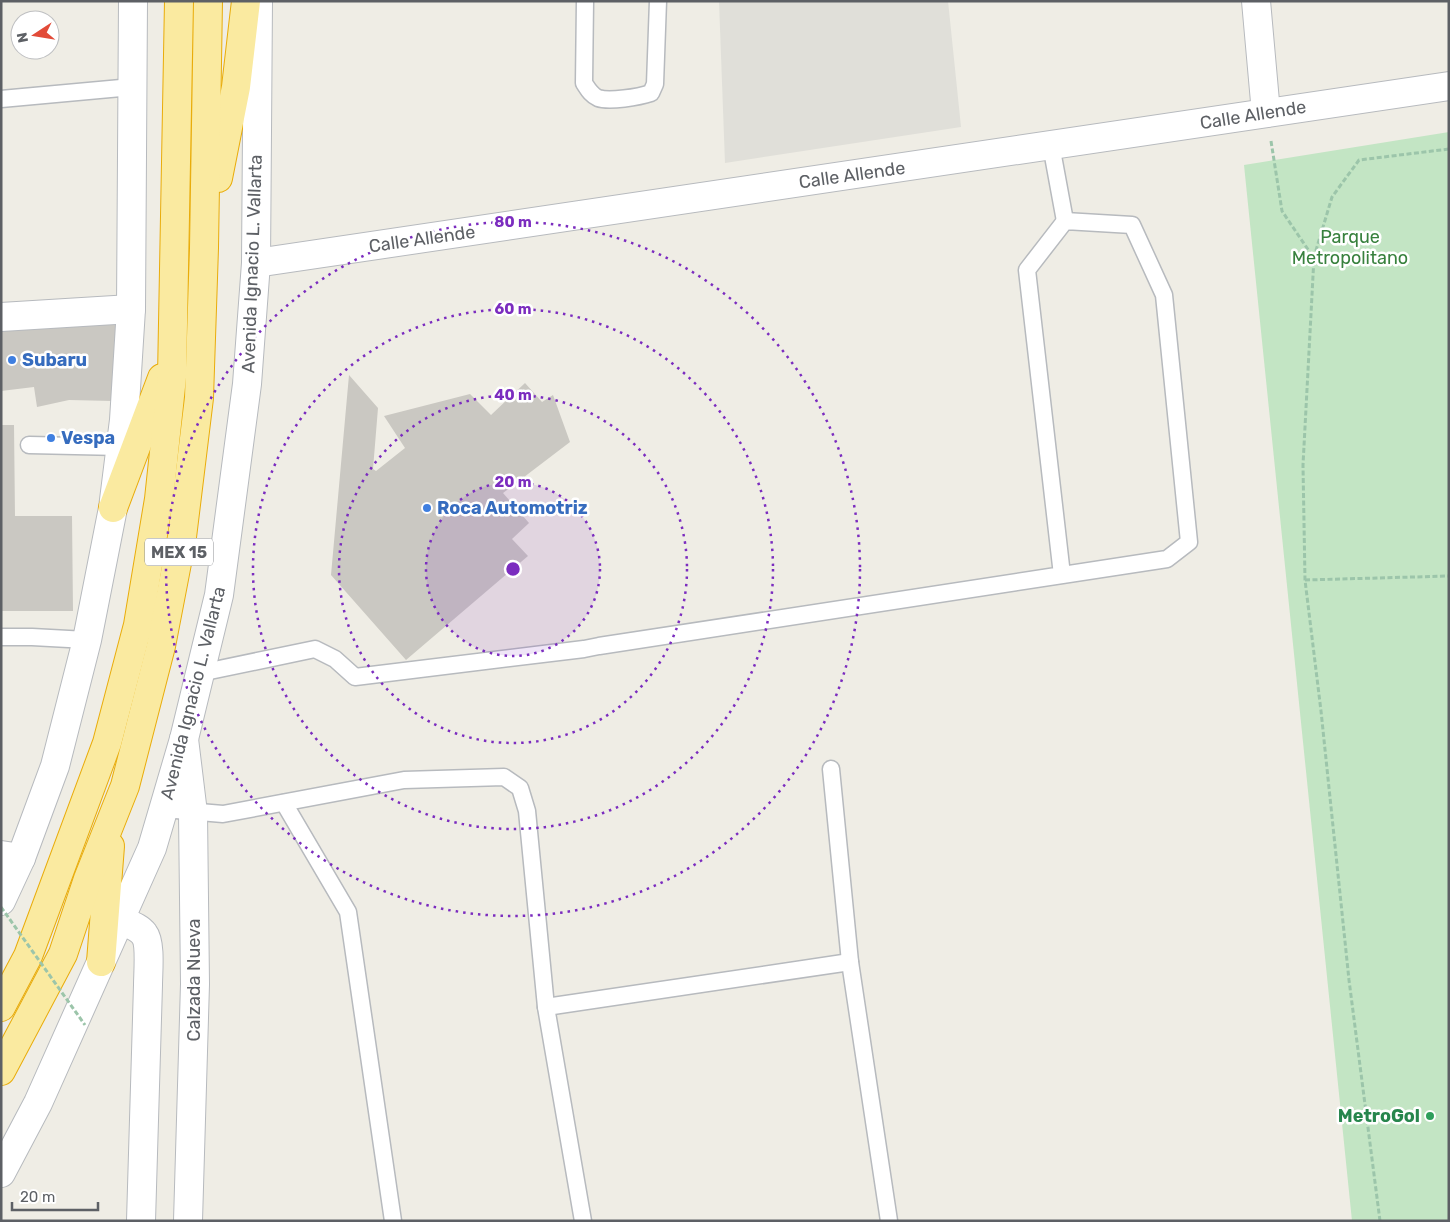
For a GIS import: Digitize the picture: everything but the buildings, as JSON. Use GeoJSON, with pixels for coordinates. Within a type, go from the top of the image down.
{"type":"FeatureCollection","features":[{"type":"Feature","properties":{"kind":"highway","name":"MEX 15"},"geometry":{"type":"LineString","coordinates":[[1,1007],[28,956],[107,743],[138,625],[159,499],[172,377],[179,1]]}},
{"type":"Feature","properties":{"kind":"highway","name":"MEX 15"},"geometry":{"type":"LineString","coordinates":[[1,1071],[63,954],[88,879],[125,786],[158,655],[182,537],[199,398],[204,248],[208,1]]}},
{"type":"Feature","properties":{"kind":"highway"},"geometry":{"type":"LineString","coordinates":[[204,248],[236,87],[246,1]]}},
{"type":"Feature","properties":{"kind":"highway"},"geometry":{"type":"LineString","coordinates":[[113,508],[172,354]]}},
{"type":"Feature","properties":{"kind":"highway"},"geometry":{"type":"LineString","coordinates":[[101,962],[112,819]]}},
{"type":"Feature","properties":{"kind":"street"},"geometry":{"type":"LineString","coordinates":[[1,900],[11,857],[55,766],[87,640],[113,508],[121,447],[131,309],[134,1]]}},
{"type":"Feature","properties":{"kind":"street","name":"Avenida Ignacio L. Vallarta"},"geometry":{"type":"LineString","coordinates":[[1,1173],[38,1103],[152,848],[184,739],[219,594],[247,384],[256,263],[258,1]]}},
{"type":"Feature","properties":{"kind":"street"},"geometry":{"type":"LineString","coordinates":[[1256,1],[1266,113]]}},
{"type":"Feature","properties":{"kind":"street","name":"Calle Allende"},"geometry":{"type":"LineString","coordinates":[[256,263],[1449,86]]}},
{"type":"Feature","properties":{"kind":"street"},"geometry":{"type":"LineString","coordinates":[[1,317],[131,309]]}},
{"type":"Feature","properties":{"kind":"street","name":"Calzada Nueva"},"geometry":{"type":"LineString","coordinates":[[184,739],[193,813],[195,984],[188,1221]]}},
{"type":"Feature","properties":{"kind":"street"},"geometry":{"type":"LineString","coordinates":[[120,920],[138,928],[145,935],[148,947],[141,1221]]}},
{"type":"Feature","properties":{"kind":"lane"},"geometry":{"type":"LineString","coordinates":[[585,1],[584,83],[590,93],[599,98],[637,98],[651,93],[655,84],[658,1]]}},
{"type":"Feature","properties":{"kind":"lane"},"geometry":{"type":"LineString","coordinates":[[1,99],[132,87]]}},
{"type":"Feature","properties":{"kind":"lane"},"geometry":{"type":"LineString","coordinates":[[1051,145],[1065,221],[1027,270],[1062,575]]}},
{"type":"Feature","properties":{"kind":"lane"},"geometry":{"type":"LineString","coordinates":[[200,673],[315,649],[335,659],[355,677],[584,649],[1167,559],[1189,542],[1164,295],[1132,224],[1065,221]]}},
{"type":"Feature","properties":{"kind":"lane"},"geometry":{"type":"LineString","coordinates":[[29,445],[121,447]]}},
{"type":"Feature","properties":{"kind":"lane"},"geometry":{"type":"LineString","coordinates":[[1,637],[87,640]]}},
{"type":"Feature","properties":{"kind":"lane"},"geometry":{"type":"LineString","coordinates":[[831,769],[850,962],[889,1221]]}},
{"type":"Feature","properties":{"kind":"lane"},"geometry":{"type":"LineString","coordinates":[[164,809],[222,814],[404,780],[504,777],[520,788],[527,811],[546,1007],[583,1221]]}},
{"type":"Feature","properties":{"kind":"lane"},"geometry":{"type":"LineString","coordinates":[[284,802],[348,912],[393,1221]]}},
{"type":"Feature","properties":{"kind":"lane"},"geometry":{"type":"LineString","coordinates":[[546,1007],[850,962]]}},
{"type":"Feature","properties":{"kind":"path"},"geometry":{"type":"LineString","coordinates":[[1266,113],[1282,211],[1314,257]]}},
{"type":"Feature","properties":{"kind":"path"},"geometry":{"type":"LineString","coordinates":[[1380,1221],[1350,990],[1321,711],[1305,580],[1304,465],[1314,257],[1332,197],[1359,160],[1449,149]]}},
{"type":"Feature","properties":{"kind":"path"},"geometry":{"type":"LineString","coordinates":[[1305,580],[1449,576]]}},
{"type":"Feature","properties":{"kind":"path"},"geometry":{"type":"LineString","coordinates":[[1,907],[85,1026]]}},
{"type":"Feature","properties":{"kind":"shaded area"},"geometry":{"type":"Polygon","coordinates":[[[719,1],[948,1],[961,127],[725,163],[719,1]]]}},
{"type":"Feature","properties":{"kind":"green space","name":"Parque Metropolitano"},"geometry":{"type":"Polygon","coordinates":[[[1449,132],[1449,1221],[1352,1221],[1244,165],[1449,132]]]}},
{"type":"Feature","properties":{"kind":"place","name":"Subaru"},"geometry":{"type":"Point","coordinates":[12,360]}},
{"type":"Feature","properties":{"kind":"place","name":"Vespa"},"geometry":{"type":"Point","coordinates":[51,438]}},
{"type":"Feature","properties":{"kind":"place","name":"Roca Automotriz"},"geometry":{"type":"Point","coordinates":[427,508]}},
{"type":"Feature","properties":{"kind":"place","name":"MetroGol"},"geometry":{"type":"Point","coordinates":[1430,1116]}}]}
